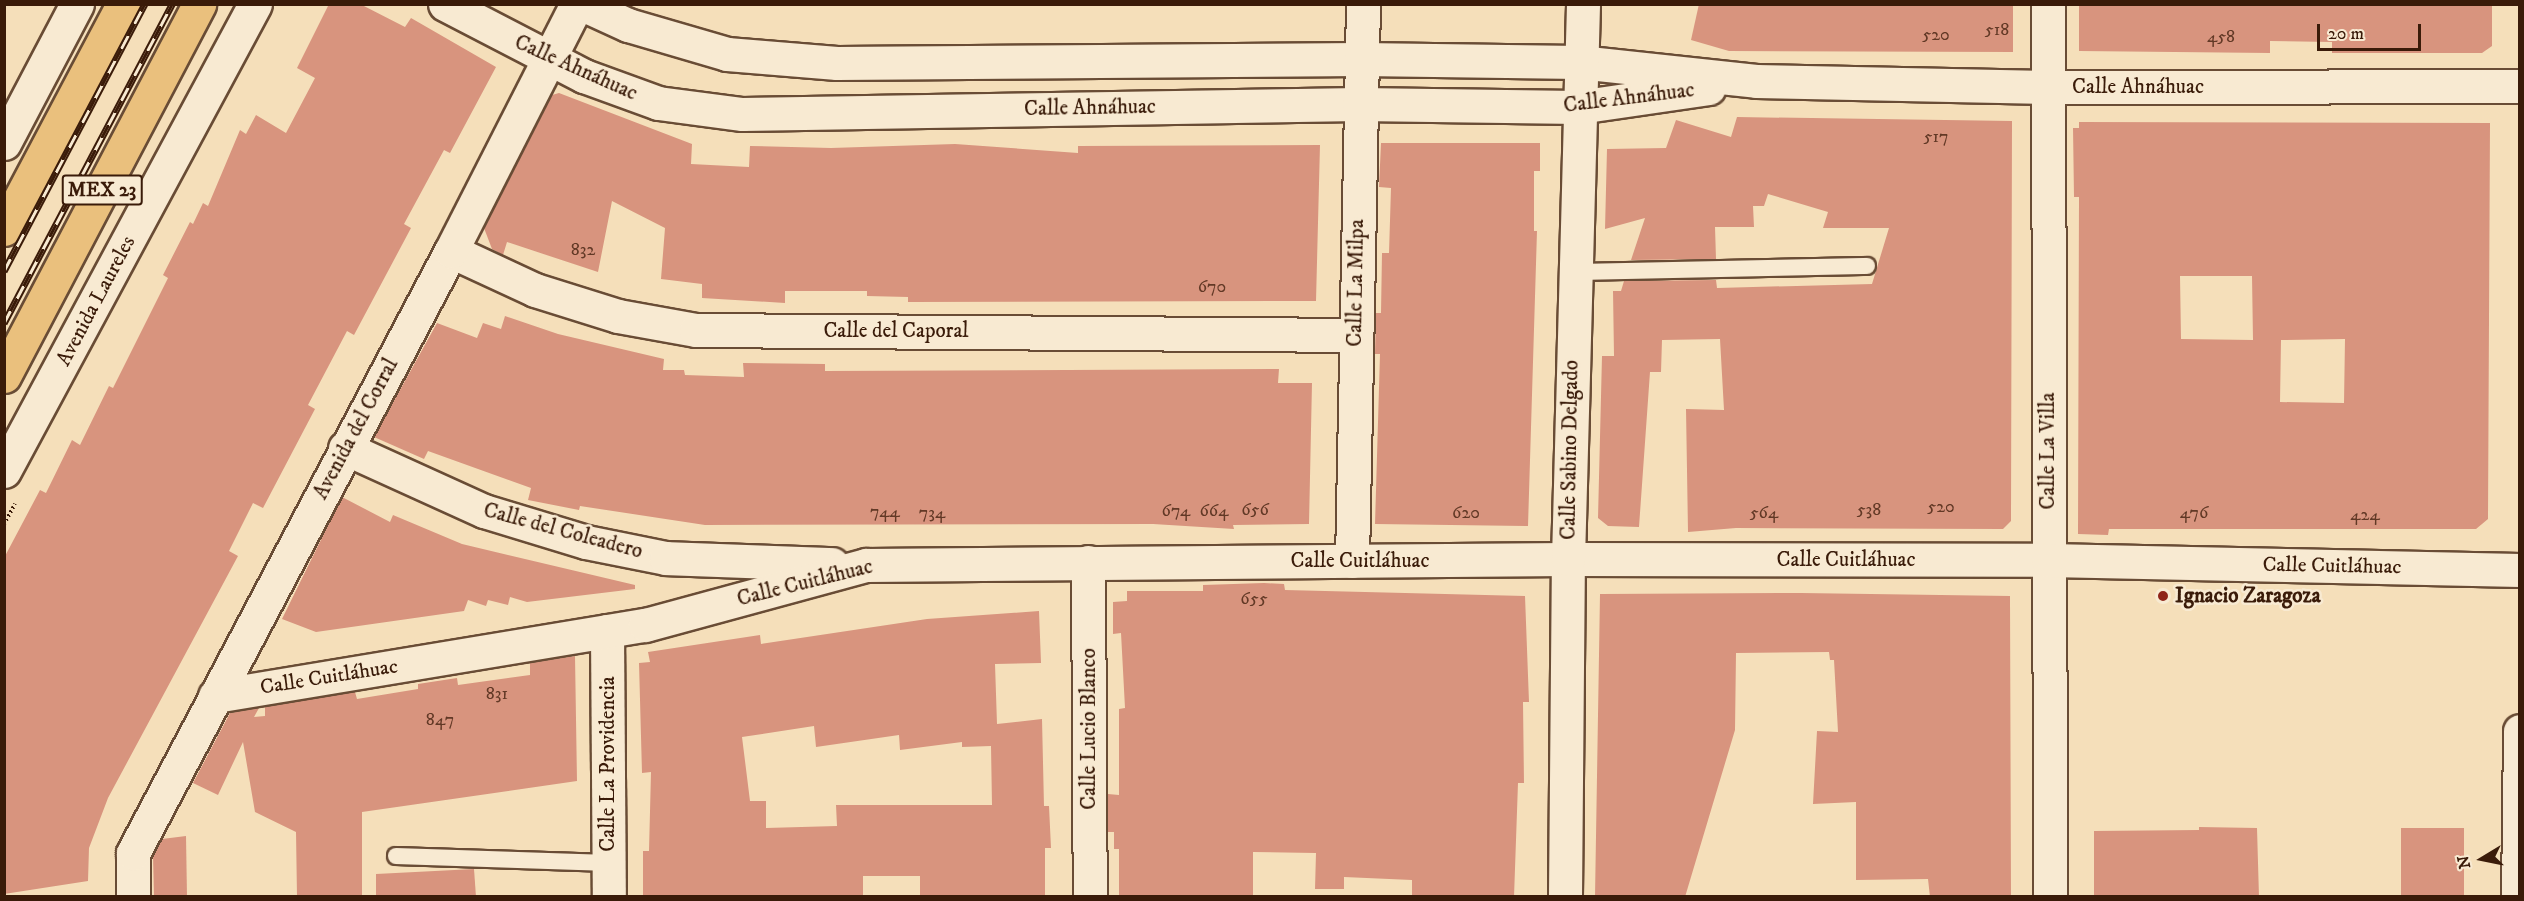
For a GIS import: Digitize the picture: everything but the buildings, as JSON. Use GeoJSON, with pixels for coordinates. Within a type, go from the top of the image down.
{"type":"FeatureCollection","features":[{"type":"Feature","properties":{"kind":"main road","name":"MEX 23"},"geometry":{"type":"LineString","coordinates":[[4,230],[123,4]]}},
{"type":"Feature","properties":{"kind":"main road","name":"MEX 23"},"geometry":{"type":"LineString","coordinates":[[4,376],[199,4]]}},
{"type":"Feature","properties":{"kind":"street"},"geometry":{"type":"LineString","coordinates":[[4,143],[78,4]]}},
{"type":"Feature","properties":{"kind":"street","name":"Avenida Laureles"},"geometry":{"type":"LineString","coordinates":[[4,471],[255,4]]}},
{"type":"Feature","properties":{"kind":"street","name":"Calle Ahnáhuac"},"geometry":{"type":"LineString","coordinates":[[445,4],[584,76],[658,104],[742,114],[1359,104],[1578,107],[1756,81]]}},
{"type":"Feature","properties":{"kind":"street","name":"Avenida del Corral"},"geometry":{"type":"LineString","coordinates":[[133,897],[133,853],[451,251],[577,4]]}},
{"type":"Feature","properties":{"kind":"street","name":"Calle Ahnáhuac"},"geometry":{"type":"LineString","coordinates":[[582,4],[628,25],[727,54],[837,63],[1361,60],[1580,62],[1756,81],[2048,87],[2520,86]]}},
{"type":"Feature","properties":{"kind":"street","name":"Calle La Milpa"},"geometry":{"type":"LineString","coordinates":[[1352,561],[1359,104],[1363,4]]}},
{"type":"Feature","properties":{"kind":"street","name":"Calle Sabino Delgado"},"geometry":{"type":"LineString","coordinates":[[1565,897],[1568,559],[1578,107],[1583,4]]}},
{"type":"Feature","properties":{"kind":"street","name":"Calle La Villa"},"geometry":{"type":"LineString","coordinates":[[2048,4],[2050,897]]}},
{"type":"Feature","properties":{"kind":"street","name":"Calle del Caporal"},"geometry":{"type":"LineString","coordinates":[[451,251],[535,290],[618,316],[696,330],[1355,335]]}},
{"type":"Feature","properties":{"kind":"street","name":"Calle del Coleadero"},"geometry":{"type":"LineString","coordinates":[[345,448],[484,511],[586,542],[666,558],[866,565]]}},
{"type":"Feature","properties":{"kind":"street","name":"Calle Cuitláhuac"},"geometry":{"type":"LineString","coordinates":[[215,696],[645,625],[866,565],[1568,559],[2048,560],[2520,570]]}},
{"type":"Feature","properties":{"kind":"street","name":"Calle Lucio Blanco"},"geometry":{"type":"LineString","coordinates":[[1088,562],[1090,897]]}},
{"type":"Feature","properties":{"kind":"street","name":"Calle La Providencia"},"geometry":{"type":"LineString","coordinates":[[607,631],[609,897]]}},
{"type":"Feature","properties":{"kind":"street"},"geometry":{"type":"LineString","coordinates":[[2518,897],[2520,731]]}},
{"type":"Feature","properties":{"kind":"lane"},"geometry":{"type":"LineString","coordinates":[[1574,272],[1867,266]]}},
{"type":"Feature","properties":{"kind":"lane"},"geometry":{"type":"LineString","coordinates":[[396,856],[609,863]]}},
{"type":"Feature","properties":{"kind":"railway"},"geometry":{"type":"LineString","coordinates":[[4,271],[145,4]]}},
{"type":"Feature","properties":{"kind":"railway"},"geometry":{"type":"LineString","coordinates":[[4,323],[172,4]]}},
{"type":"Feature","properties":{"kind":"place","name":"Ignacio Zaragoza"},"geometry":{"type":"Point","coordinates":[2163,596]}}]}
